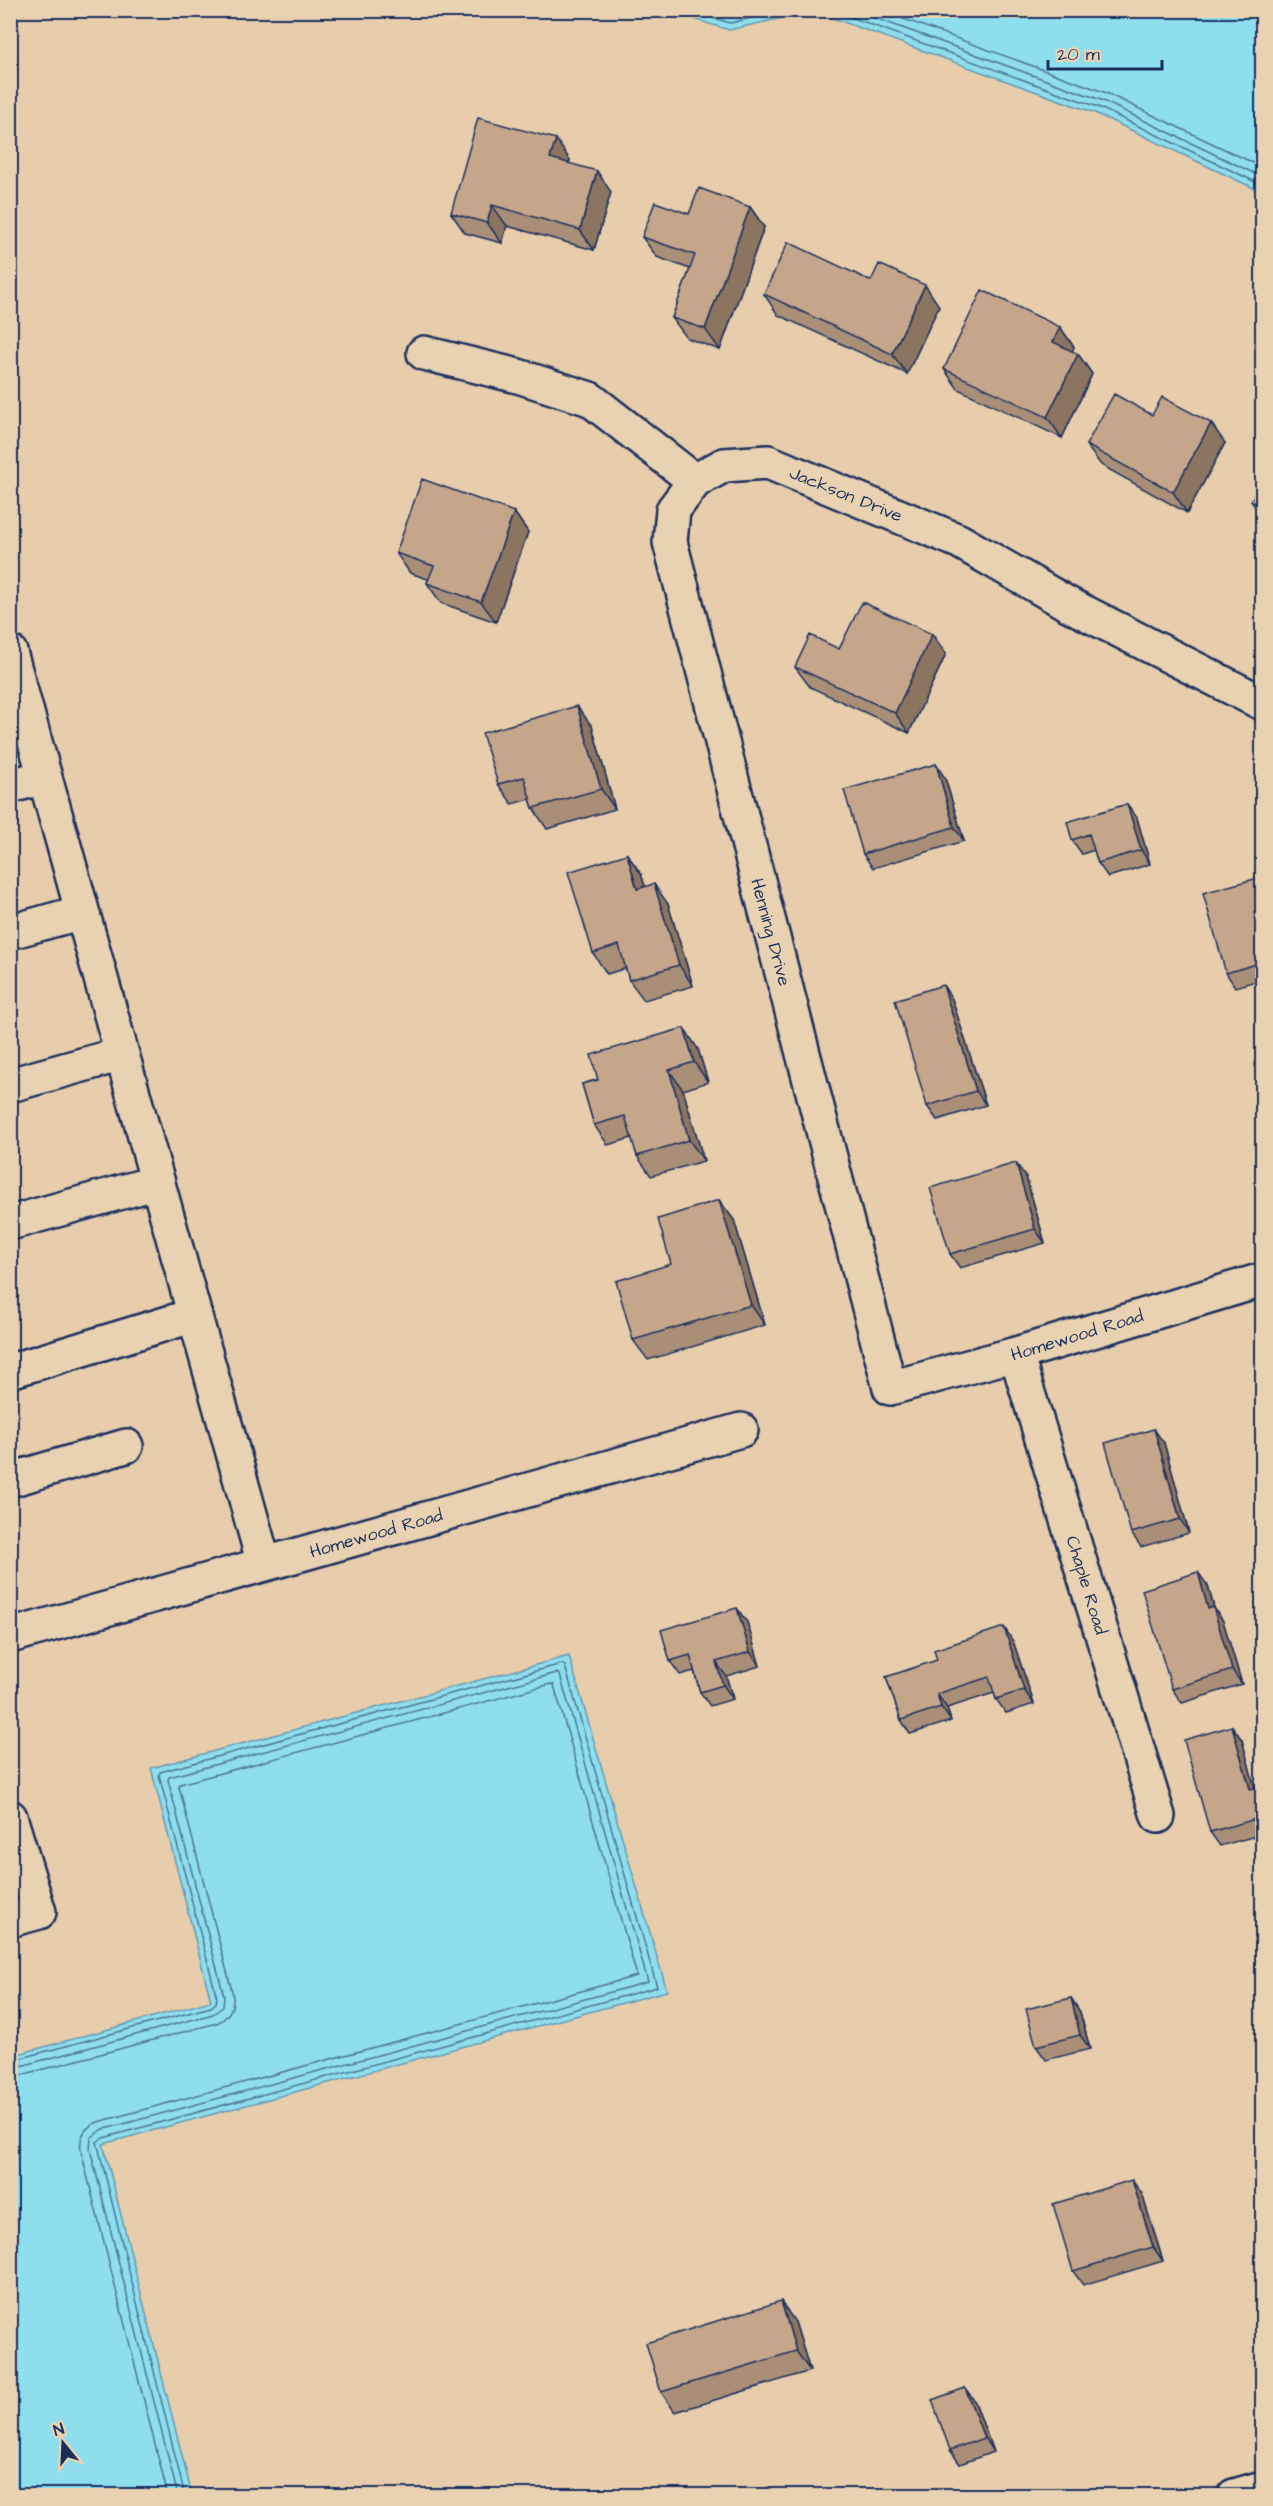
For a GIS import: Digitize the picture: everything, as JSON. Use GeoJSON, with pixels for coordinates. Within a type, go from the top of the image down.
{"type":"FeatureCollection","features":[{"type":"Feature","properties":{"kind":"street"},"geometry":{"type":"LineString","coordinates":[[424,353],[518,376],[590,399],[695,481]]}},
{"type":"Feature","properties":{"kind":"street","name":"Jackson Drive"},"geometry":{"type":"LineString","coordinates":[[695,481],[724,465],[768,462],[959,541],[1068,604],[1263,703]]}},
{"type":"Feature","properties":{"kind":"street","name":"Henning Drive"},"geometry":{"type":"LineString","coordinates":[[695,481],[673,510],[670,542],[890,1388]]}},
{"type":"Feature","properties":{"kind":"street"},"geometry":{"type":"LineString","coordinates":[[10,652],[264,1564]]}},
{"type":"Feature","properties":{"kind":"street"},"geometry":{"type":"LineString","coordinates":[[10,786],[45,777]]}},
{"type":"Feature","properties":{"kind":"street"},"geometry":{"type":"LineString","coordinates":[[10,932],[82,912]]}},
{"type":"Feature","properties":{"kind":"street"},"geometry":{"type":"LineString","coordinates":[[10,1085],[122,1054]]}},
{"type":"Feature","properties":{"kind":"street"},"geometry":{"type":"LineString","coordinates":[[10,1223],[158,1182]]}},
{"type":"Feature","properties":{"kind":"street","name":"Homewood Road"},"geometry":{"type":"LineString","coordinates":[[890,1388],[1016,1354],[1263,1280]]}},
{"type":"Feature","properties":{"kind":"street"},"geometry":{"type":"LineString","coordinates":[[10,1371],[195,1315]]}},
{"type":"Feature","properties":{"kind":"street","name":"Chaple Road"},"geometry":{"type":"LineString","coordinates":[[1016,1354],[1158,1816]]}},
{"type":"Feature","properties":{"kind":"street","name":"Homewood Road"},"geometry":{"type":"LineString","coordinates":[[10,1636],[741,1430]]}},
{"type":"Feature","properties":{"kind":"street"},"geometry":{"type":"LineString","coordinates":[[10,1480],[126,1446]]}},
{"type":"Feature","properties":{"kind":"street"},"geometry":{"type":"LineString","coordinates":[[10,1817],[39,1912],[10,1920]]}},
{"type":"Feature","properties":{"kind":"street"},"geometry":{"type":"LineString","coordinates":[[1234,2496],[1263,2488]]}},
{"type":"Feature","properties":{"kind":"water"},"geometry":{"type":"Polygon","coordinates":[[[668,10],[813,11],[729,30],[668,10]]]}},
{"type":"Feature","properties":{"kind":"water"},"geometry":{"type":"Polygon","coordinates":[[[813,11],[1262,11],[1262,192],[1095,113],[813,11]]]}},
{"type":"Feature","properties":{"kind":"water"},"geometry":{"type":"Polygon","coordinates":[[[569,1656],[667,1991],[103,2144],[192,2495],[11,2495],[11,2056],[211,2001],[151,1768],[569,1656]]]}},
{"type":"Feature","properties":{"kind":"building"},"geometry":{"type":"Polygon","coordinates":[[[478,118],[556,139],[550,158],[597,171],[580,230],[492,205],[487,223],[451,213],[478,118]]]}},
{"type":"Feature","properties":{"kind":"building"},"geometry":{"type":"Polygon","coordinates":[[[699,188],[750,207],[705,329],[672,318],[695,255],[642,237],[655,202],[689,214],[699,188]]]}},
{"type":"Feature","properties":{"kind":"building"},"geometry":{"type":"Polygon","coordinates":[[[788,242],[871,281],[879,264],[925,285],[892,354],[764,294],[788,242]]]}},
{"type":"Feature","properties":{"kind":"building"},"geometry":{"type":"Polygon","coordinates":[[[982,290],[1060,327],[1053,342],[1078,354],[1047,417],[944,369],[982,290]]]}},
{"type":"Feature","properties":{"kind":"building"},"geometry":{"type":"Polygon","coordinates":[[[1114,394],[1152,415],[1162,397],[1211,423],[1173,492],[1086,445],[1114,394]]]}},
{"type":"Feature","properties":{"kind":"building"},"geometry":{"type":"Polygon","coordinates":[[[422,479],[514,512],[481,602],[427,583],[434,566],[396,553],[422,479]]]}},
{"type":"Feature","properties":{"kind":"building"},"geometry":{"type":"Polygon","coordinates":[[[1263,481],[1263,508],[1251,501],[1263,481]]]}},
{"type":"Feature","properties":{"kind":"building"},"geometry":{"type":"Polygon","coordinates":[[[862,602],[932,634],[895,713],[795,667],[810,635],[839,649],[862,602]]]}},
{"type":"Feature","properties":{"kind":"building"},"geometry":{"type":"Polygon","coordinates":[[[577,706],[601,789],[533,808],[524,777],[498,784],[482,733],[577,706]]]}},
{"type":"Feature","properties":{"kind":"building"},"geometry":{"type":"Polygon","coordinates":[[[936,764],[954,827],[863,854],[844,790],[936,764]]]}},
{"type":"Feature","properties":{"kind":"building"},"geometry":{"type":"Polygon","coordinates":[[[1127,804],[1141,850],[1098,863],[1089,834],[1072,840],[1067,822],[1127,804]]]}},
{"type":"Feature","properties":{"kind":"building"},"geometry":{"type":"Polygon","coordinates":[[[627,854],[637,889],[654,884],[679,965],[629,980],[619,945],[593,953],[568,872],[627,854]]]}},
{"type":"Feature","properties":{"kind":"building"},"geometry":{"type":"Polygon","coordinates":[[[1262,877],[1263,962],[1226,973],[1203,893],[1262,877]]]}},
{"type":"Feature","properties":{"kind":"building"},"geometry":{"type":"Polygon","coordinates":[[[943,985],[976,1091],[927,1106],[895,1000],[943,985]]]}},
{"type":"Feature","properties":{"kind":"building"},"geometry":{"type":"Polygon","coordinates":[[[684,1028],[694,1062],[669,1070],[689,1140],[637,1156],[625,1116],[594,1125],[582,1084],[598,1080],[591,1055],[684,1028]]]}},
{"type":"Feature","properties":{"kind":"building"},"geometry":{"type":"Polygon","coordinates":[[[1016,1163],[1035,1229],[950,1254],[930,1188],[1016,1163]]]}},
{"type":"Feature","properties":{"kind":"building"},"geometry":{"type":"Polygon","coordinates":[[[719,1200],[751,1305],[633,1340],[616,1281],[671,1264],[658,1219],[719,1200]]]}},
{"type":"Feature","properties":{"kind":"building"},"geometry":{"type":"Polygon","coordinates":[[[1154,1429],[1180,1519],[1131,1533],[1105,1443],[1154,1429]]]}},
{"type":"Feature","properties":{"kind":"building"},"geometry":{"type":"Polygon","coordinates":[[[1198,1572],[1208,1609],[1213,1607],[1232,1670],[1172,1689],[1142,1590],[1198,1572]]]}},
{"type":"Feature","properties":{"kind":"building"},"geometry":{"type":"Polygon","coordinates":[[[737,1608],[750,1652],[716,1662],[723,1685],[700,1692],[690,1655],[670,1661],[661,1630],[737,1608]]]}},
{"type":"Feature","properties":{"kind":"building"},"geometry":{"type":"Polygon","coordinates":[[[1004,1627],[1024,1690],[996,1699],[989,1677],[937,1694],[941,1707],[901,1720],[886,1677],[937,1660],[934,1650],[1004,1627]]]}},
{"type":"Feature","properties":{"kind":"building"},"geometry":{"type":"Polygon","coordinates":[[[1232,1726],[1250,1789],[1263,1786],[1263,1817],[1210,1832],[1184,1740],[1232,1726]]]}},
{"type":"Feature","properties":{"kind":"building"},"geometry":{"type":"Polygon","coordinates":[[[1071,1998],[1080,2035],[1036,2046],[1026,2009],[1071,1998]]]}},
{"type":"Feature","properties":{"kind":"building"},"geometry":{"type":"Polygon","coordinates":[[[1132,2180],[1153,2247],[1073,2271],[1053,2204],[1132,2180]]]}},
{"type":"Feature","properties":{"kind":"building"},"geometry":{"type":"Polygon","coordinates":[[[781,2301],[796,2351],[661,2392],[646,2343],[781,2301]]]}},
{"type":"Feature","properties":{"kind":"building"},"geometry":{"type":"Polygon","coordinates":[[[965,2388],[984,2438],[950,2450],[932,2400],[965,2388]]]}}]}
